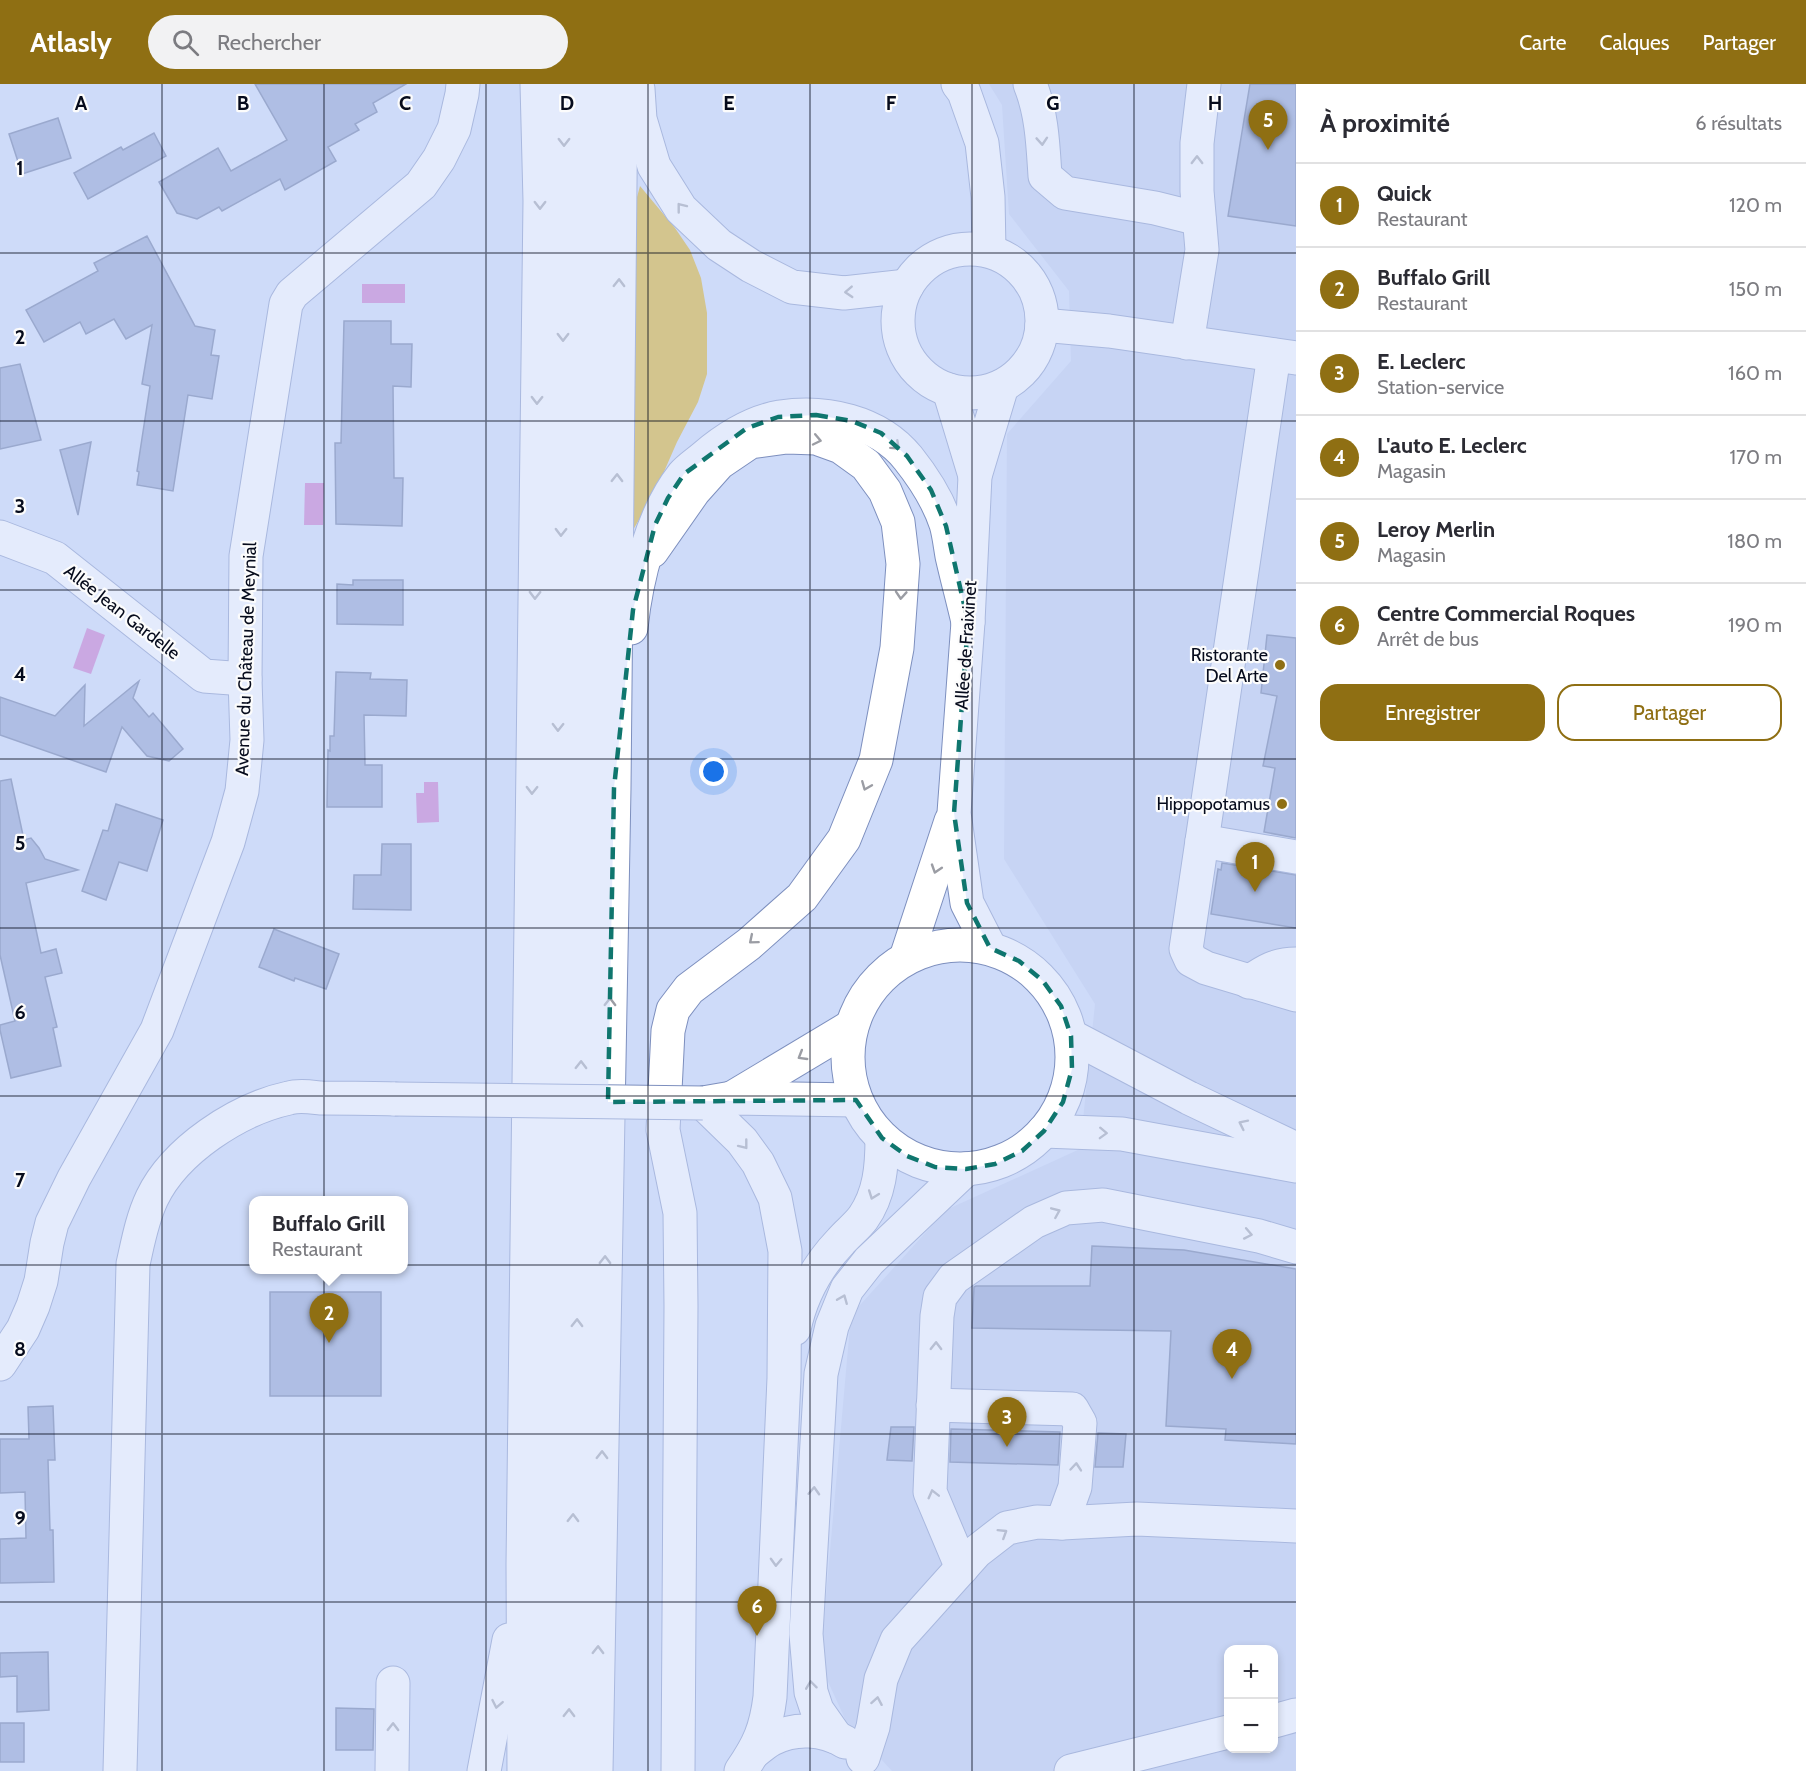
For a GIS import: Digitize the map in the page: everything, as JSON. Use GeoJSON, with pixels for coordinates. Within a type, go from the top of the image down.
{"type":"FeatureCollection","features":[{"type":"Feature","properties":{"kind":"street","name":"Avenue du Château de Meynial"},"geometry":{"type":"LineString","coordinates":[[0,1364],[23,1329],[33,1306],[41,1281],[47,1243],[57,1214],[74,1178],[157,1030],[228,842],[242,790],[247,741],[246,556],[286,304],[292,294],[421,185],[439,159],[454,129],[462,84]]}},
{"type":"Feature","properties":{"kind":"street"},"geometry":{"type":"LineString","coordinates":[[524,1771],[523,1564],[540,201],[537,84]]}},
{"type":"Feature","properties":{"kind":"street"},"geometry":{"type":"LineString","coordinates":[[544,1771],[565,84]]}},
{"type":"Feature","properties":{"kind":"street"},"geometry":{"type":"LineString","coordinates":[[568,1771],[581,1122],[589,84]]}},
{"type":"Feature","properties":{"kind":"street"},"geometry":{"type":"LineString","coordinates":[[596,1771],[614,788],[621,84]]}},
{"type":"Feature","properties":{"kind":"street"},"geometry":{"type":"LineString","coordinates":[[637,84],[640,120],[654,166],[681,209],[719,245],[751,266],[792,287],[844,293],[907,286]]}},
{"type":"Feature","properties":{"kind":"street"},"geometry":{"type":"LineString","coordinates":[[958,84],[964,92],[982,143],[988,197],[989,251]]}},
{"type":"Feature","properties":{"kind":"street"},"geometry":{"type":"LineString","coordinates":[[1030,84],[1041,129],[1045,176],[1065,193],[1155,208],[1199,219]]}},
{"type":"Feature","properties":{"kind":"street"},"geometry":{"type":"LineString","coordinates":[[1187,343],[1202,250],[1197,191],[1197,144],[1204,84]]}},
{"type":"Feature","properties":{"kind":"street"},"geometry":{"type":"LineString","coordinates":[[963,249],[989,251],[1021,270],[1033,286],[1040,305],[1042,325],[1038,343],[1030,361],[1002,386],[984,392],[967,393],[949,390],[929,381],[914,367],[903,348],[898,327],[899,306],[907,286],[921,267],[940,255],[963,249]]}},
{"type":"Feature","properties":{"kind":"street"},"geometry":{"type":"LineString","coordinates":[[1042,325],[1109,331],[1285,356],[1202,841],[1186,949],[1191,960],[1206,968],[1296,995]]}},
{"type":"Feature","properties":{"kind":"street"},"geometry":{"type":"LineString","coordinates":[[975,476],[1002,386]]}},
{"type":"Feature","properties":{"kind":"street"},"geometry":{"type":"LineString","coordinates":[[949,390],[975,476]]}},
{"type":"Feature","properties":{"kind":"street"},"geometry":{"type":"LineString","coordinates":[[614,788],[633,610],[655,525],[668,498],[684,474],[712,450],[747,428],[778,417],[816,415],[852,421],[881,433],[907,456],[931,490],[946,525],[968,622]]}},
{"type":"Feature","properties":{"kind":"street"},"geometry":{"type":"LineString","coordinates":[[645,559],[694,491],[719,463],[750,442],[787,437],[816,438],[841,447],[866,465],[885,491],[898,522],[903,564],[897,648],[876,760],[844,839],[802,897],[749,944],[689,989],[673,1010],[668,1031],[663,1130],[680,1213],[678,1771]]}},
{"type":"Feature","properties":{"kind":"street","name":"Allée de Fraixinet"},"geometry":{"type":"LineString","coordinates":[[975,476],[968,622],[954,813],[967,903],[990,948]]}},
{"type":"Feature","properties":{"kind":"street","name":"Allée Jean Gardelle"},"geometry":{"type":"LineString","coordinates":[[0,537],[55,558],[204,676],[245,679]]}},
{"type":"Feature","properties":{"kind":"street","name":"Allée de Fraixinet"},"geometry":{"type":"LineString","coordinates":[[906,958],[954,813]]}},
{"type":"Feature","properties":{"kind":"street"},"geometry":{"type":"LineString","coordinates":[[1202,841],[1296,857]]}},
{"type":"Feature","properties":{"kind":"street"},"geometry":{"type":"LineString","coordinates":[[962,944],[990,948],[1019,961],[1043,981],[1061,1006],[1071,1036],[1072,1069],[1063,1102],[1044,1131],[1022,1151],[995,1164],[966,1169],[935,1167],[907,1156],[882,1138],[867,1121],[856,1100],[848,1064],[852,1026],[870,991],[883,976],[906,958],[943,946],[962,944]]}},
{"type":"Feature","properties":{"kind":"street"},"geometry":{"type":"LineString","coordinates":[[1250,982],[1269,969],[1282,964],[1296,964]]}},
{"type":"Feature","properties":{"kind":"street"},"geometry":{"type":"LineString","coordinates":[[717,1101],[852,1026]]}},
{"type":"Feature","properties":{"kind":"street"},"geometry":{"type":"LineString","coordinates":[[1071,1036],[1189,1098],[1296,1149]]}},
{"type":"Feature","properties":{"kind":"street"},"geometry":{"type":"LineString","coordinates":[[120,1771],[133,1264],[141,1227],[152,1197],[171,1169],[193,1148],[222,1126],[255,1108],[291,1097],[856,1100]]}},
{"type":"Feature","properties":{"kind":"street"},"geometry":{"type":"LineString","coordinates":[[717,1101],[758,1164],[775,1198],[785,1251],[784,1378],[770,1697],[767,1723],[747,1762]]}},
{"type":"Feature","properties":{"kind":"street"},"geometry":{"type":"LineString","coordinates":[[1044,1131],[1122,1134],[1296,1166]]}},
{"type":"Feature","properties":{"kind":"street"},"geometry":{"type":"LineString","coordinates":[[784,1378],[805,1292],[820,1264],[863,1218],[873,1200],[881,1171],[882,1138]]}},
{"type":"Feature","properties":{"kind":"street"},"geometry":{"type":"LineString","coordinates":[[836,1737],[817,1710],[811,1692],[806,1634],[821,1374],[832,1326],[847,1289],[869,1261],[966,1169]]}},
{"type":"Feature","properties":{"kind":"street"},"geometry":{"type":"LineString","coordinates":[[962,1568],[930,1492],[937,1316],[940,1297],[954,1278],[1034,1222],[1066,1208],[1103,1205],[1258,1236],[1296,1247]]}},
{"type":"Feature","properties":{"kind":"street"},"geometry":{"type":"LineString","coordinates":[[933,1405],[1072,1409],[1080,1423],[1075,1487],[1062,1523]]}},
{"type":"Feature","properties":{"kind":"street"},"geometry":{"type":"LineString","coordinates":[[867,1764],[881,1679],[897,1640],[976,1552],[1007,1528],[1037,1522],[1137,1519],[1296,1526]]}},
{"type":"Feature","properties":{"kind":"street"},"geometry":{"type":"LineString","coordinates":[[484,1771],[523,1564]]}},
{"type":"Feature","properties":{"kind":"street"},"geometry":{"type":"LineString","coordinates":[[392,1771],[393,1683]]}},
{"type":"Feature","properties":{"kind":"street"},"geometry":{"type":"LineString","coordinates":[[1278,1720],[1296,1715]]}},
{"type":"Feature","properties":{"kind":"street"},"geometry":{"type":"LineString","coordinates":[[747,1762],[771,1739],[792,1732],[815,1731],[836,1737],[851,1745],[867,1764]]}},
{"type":"Feature","properties":{"kind":"street"},"geometry":{"type":"LineString","coordinates":[[1071,1771],[1224,1733]]}},
{"type":"Feature","properties":{"kind":"highlighted area"},"geometry":{"type":"Polygon","coordinates":[[[816,415],[852,421],[881,433],[907,456],[931,490],[946,526],[968,622],[954,813],[967,903],[990,948],[1019,961],[1043,981],[1061,1006],[1071,1036],[1072,1069],[1063,1102],[1044,1131],[1022,1151],[995,1164],[966,1169],[935,1167],[907,1156],[882,1138],[856,1100],[608,1102],[614,788],[633,610],[655,525],[668,498],[684,474],[747,428],[778,417],[816,415]]]}},
{"type":"Feature","properties":{"kind":"shaded area"},"geometry":{"type":"Polygon","coordinates":[[[989,84],[1296,84],[1296,1771],[892,1771],[846,1721],[820,1664],[851,1315],[946,1210],[1080,1149],[1095,1004],[1004,859],[1007,434],[1071,361],[1069,291],[1009,214],[1002,105],[989,84]]]}},
{"type":"Feature","properties":{"kind":"shaded area"},"geometry":{"type":"Polygon","coordinates":[[[640,186],[690,250],[701,278],[707,313],[707,374],[698,402],[656,490],[629,537],[637,197],[640,186]]]}},
{"type":"Feature","properties":{"kind":"shaded area"},"geometry":{"type":"Polygon","coordinates":[[[362,284],[405,284],[405,303],[362,303],[362,284]]]}},
{"type":"Feature","properties":{"kind":"shaded area"},"geometry":{"type":"Polygon","coordinates":[[[305,483],[324,483],[323,525],[304,525],[305,483]]]}},
{"type":"Feature","properties":{"kind":"shaded area"},"geometry":{"type":"Polygon","coordinates":[[[87,628],[105,635],[91,674],[73,668],[87,628]]]}},
{"type":"Feature","properties":{"kind":"shaded area"},"geometry":{"type":"Polygon","coordinates":[[[424,782],[438,782],[439,822],[417,823],[416,793],[424,793],[424,782]]]}},
{"type":"Feature","properties":{"kind":"building"},"geometry":{"type":"Polygon","coordinates":[[[255,84],[406,84],[373,103],[377,112],[355,124],[359,130],[328,147],[336,161],[285,190],[280,179],[222,211],[219,207],[197,219],[177,213],[159,182],[218,148],[231,171],[287,140],[255,84]]]}},
{"type":"Feature","properties":{"kind":"building"},"geometry":{"type":"Polygon","coordinates":[[[1250,84],[1296,84],[1296,226],[1228,216],[1250,84]]]}},
{"type":"Feature","properties":{"kind":"building"},"geometry":{"type":"Polygon","coordinates":[[[58,118],[71,158],[22,174],[9,134],[58,118]]]}},
{"type":"Feature","properties":{"kind":"building"},"geometry":{"type":"Polygon","coordinates":[[[154,133],[166,156],[88,199],[74,173],[121,147],[123,150],[154,133]]]}},
{"type":"Feature","properties":{"kind":"building"},"geometry":{"type":"Polygon","coordinates":[[[147,236],[195,326],[215,330],[211,355],[219,356],[212,399],[188,395],[173,491],[137,485],[139,472],[137,471],[150,386],[142,384],[152,325],[126,339],[114,319],[86,334],[80,322],[44,342],[26,310],[98,271],[94,263],[147,236]]]}},
{"type":"Feature","properties":{"kind":"building"},"geometry":{"type":"Polygon","coordinates":[[[344,321],[391,321],[391,344],[412,344],[411,387],[393,386],[394,478],[403,478],[402,526],[336,524],[335,443],[341,443],[344,321]]]}},
{"type":"Feature","properties":{"kind":"building"},"geometry":{"type":"Polygon","coordinates":[[[20,364],[41,440],[0,449],[0,368],[20,364]]]}},
{"type":"Feature","properties":{"kind":"building"},"geometry":{"type":"Polygon","coordinates":[[[91,442],[78,515],[60,450],[91,442]]]}},
{"type":"Feature","properties":{"kind":"building"},"geometry":{"type":"Polygon","coordinates":[[[353,580],[403,580],[403,625],[337,624],[337,584],[353,585],[353,580]]]}},
{"type":"Feature","properties":{"kind":"building"},"geometry":{"type":"Polygon","coordinates":[[[1267,635],[1296,638],[1296,838],[1264,832],[1275,768],[1263,766],[1277,696],[1261,693],[1267,635]]]}},
{"type":"Feature","properties":{"kind":"building"},"geometry":{"type":"Polygon","coordinates":[[[336,672],[371,673],[370,679],[407,680],[406,716],[364,715],[365,765],[382,765],[382,807],[327,807],[328,750],[330,751],[330,736],[334,736],[336,672]]]}},
{"type":"Feature","properties":{"kind":"building"},"geometry":{"type":"Polygon","coordinates":[[[139,681],[133,698],[149,717],[153,713],[183,749],[169,761],[147,756],[122,727],[106,772],[0,735],[0,697],[55,716],[85,685],[84,726],[139,681]]]}},
{"type":"Feature","properties":{"kind":"building"},"geometry":{"type":"Polygon","coordinates":[[[11,779],[24,840],[31,838],[45,859],[78,870],[26,883],[41,953],[56,949],[62,973],[45,977],[57,1027],[53,1028],[61,1066],[11,1078],[0,1030],[0,1025],[15,1021],[0,955],[0,781],[11,779]]]}},
{"type":"Feature","properties":{"kind":"building"},"geometry":{"type":"Polygon","coordinates":[[[116,804],[163,820],[147,871],[119,862],[106,900],[82,891],[103,830],[108,831],[116,804]]]}},
{"type":"Feature","properties":{"kind":"building"},"geometry":{"type":"Polygon","coordinates":[[[382,844],[411,844],[411,910],[353,909],[354,875],[381,875],[382,844]]]}},
{"type":"Feature","properties":{"kind":"building"},"geometry":{"type":"Polygon","coordinates":[[[1222,863],[1296,875],[1296,928],[1211,914],[1218,869],[1221,870],[1222,863]]]}},
{"type":"Feature","properties":{"kind":"building"},"geometry":{"type":"Polygon","coordinates":[[[274,929],[339,954],[326,989],[295,978],[294,981],[259,967],[274,929]]]}},
{"type":"Feature","properties":{"kind":"building"},"geometry":{"type":"Polygon","coordinates":[[[1092,1246],[1184,1250],[1296,1269],[1296,1444],[1225,1440],[1226,1429],[1166,1426],[1171,1331],[972,1328],[974,1287],[1090,1286],[1092,1246]]]}},
{"type":"Feature","properties":{"kind":"building"},"geometry":{"type":"Polygon","coordinates":[[[270,1292],[381,1292],[381,1396],[270,1396],[270,1292]]]}},
{"type":"Feature","properties":{"kind":"building"},"geometry":{"type":"Polygon","coordinates":[[[53,1406],[55,1460],[48,1460],[54,1582],[0,1583],[0,1539],[26,1538],[25,1492],[0,1493],[0,1439],[29,1439],[28,1407],[53,1406]]]}},
{"type":"Feature","properties":{"kind":"building"},"geometry":{"type":"Polygon","coordinates":[[[891,1427],[914,1427],[912,1461],[887,1460],[891,1427]]]}},
{"type":"Feature","properties":{"kind":"building"},"geometry":{"type":"Polygon","coordinates":[[[951,1429],[1060,1432],[1058,1465],[950,1462],[951,1429]]]}},
{"type":"Feature","properties":{"kind":"building"},"geometry":{"type":"Polygon","coordinates":[[[1098,1433],[1126,1434],[1123,1467],[1095,1467],[1098,1433]]]}},
{"type":"Feature","properties":{"kind":"building"},"geometry":{"type":"Polygon","coordinates":[[[48,1652],[49,1710],[17,1712],[17,1676],[0,1677],[0,1653],[48,1652]]]}},
{"type":"Feature","properties":{"kind":"building"},"geometry":{"type":"Polygon","coordinates":[[[336,1708],[374,1709],[373,1750],[336,1750],[336,1708]]]}},
{"type":"Feature","properties":{"kind":"building"},"geometry":{"type":"Polygon","coordinates":[[[0,1723],[24,1723],[24,1762],[0,1762],[0,1723]]]}},
{"type":"Feature","properties":{"kind":"place","name":"Leroy Merlin"},"geometry":{"type":"Point","coordinates":[1268,150]}},
{"type":"Feature","properties":{"kind":"place","name":"Ristorante Del Arte"},"geometry":{"type":"Point","coordinates":[1280,665]}},
{"type":"Feature","properties":{"kind":"place","name":"Hippopotamus"},"geometry":{"type":"Point","coordinates":[1282,804]}},
{"type":"Feature","properties":{"kind":"place","name":"Quick"},"geometry":{"type":"Point","coordinates":[1255,892]}},
{"type":"Feature","properties":{"kind":"place","name":"Buffalo Grill"},"geometry":{"type":"Point","coordinates":[329,1343]}},
{"type":"Feature","properties":{"kind":"place","name":"L'auto E. Leclerc"},"geometry":{"type":"Point","coordinates":[1232,1379]}},
{"type":"Feature","properties":{"kind":"place","name":"E. Leclerc"},"geometry":{"type":"Point","coordinates":[1007,1447]}},
{"type":"Feature","properties":{"kind":"place","name":"Centre Commercial Roques"},"geometry":{"type":"Point","coordinates":[757,1636]}}]}
